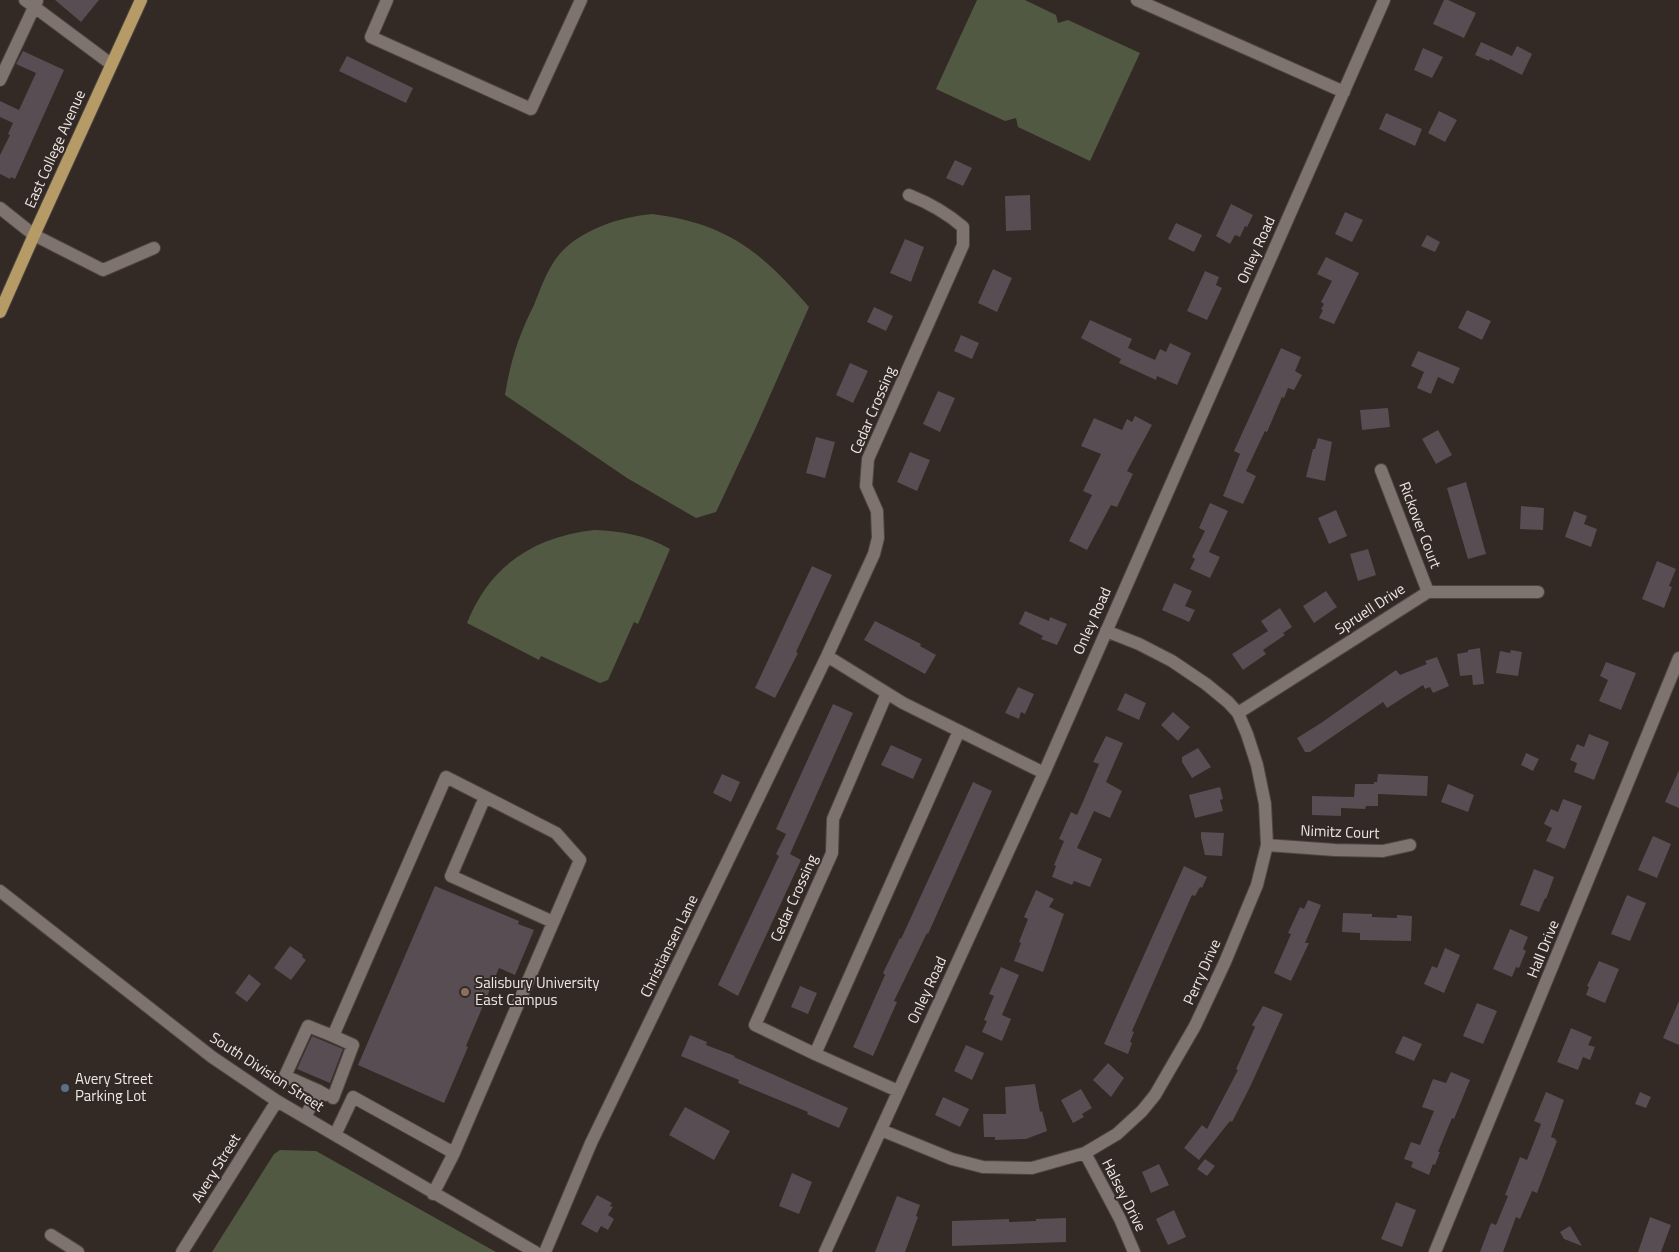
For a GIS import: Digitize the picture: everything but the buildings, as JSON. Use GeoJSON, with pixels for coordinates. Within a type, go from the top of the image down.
{"type":"FeatureCollection","features":[{"type":"Feature","properties":{"kind":"main road","name":"East College Avenue"},"geometry":{"type":"LineString","coordinates":[[0,312],[141,0]]}},
{"type":"Feature","properties":{"kind":"street"},"geometry":{"type":"LineString","coordinates":[[387,0],[371,37],[531,109],[581,0]]}},
{"type":"Feature","properties":{"kind":"street"},"geometry":{"type":"LineString","coordinates":[[1137,0],[1344,92]]}},
{"type":"Feature","properties":{"kind":"street","name":"Onley Road"},"geometry":{"type":"LineString","coordinates":[[825,1252],[1044,773],[1384,0]]}},
{"type":"Feature","properties":{"kind":"street"},"geometry":{"type":"LineString","coordinates":[[0,80],[32,2],[111,64]]}},
{"type":"Feature","properties":{"kind":"street","name":"Cedar Crossing"},"geometry":{"type":"LineString","coordinates":[[827,656],[874,554],[878,538],[877,511],[866,486],[868,460],[963,245],[963,227],[951,216],[909,195]]}},
{"type":"Feature","properties":{"kind":"street"},"geometry":{"type":"LineString","coordinates":[[0,208],[34,234],[103,270],[154,248]]}},
{"type":"Feature","properties":{"kind":"street","name":"Rickover Court"},"geometry":{"type":"LineString","coordinates":[[1381,470],[1428,592]]}},
{"type":"Feature","properties":{"kind":"street","name":"Spruell Drive"},"geometry":{"type":"LineString","coordinates":[[1238,714],[1428,592],[1538,592]]}},
{"type":"Feature","properties":{"kind":"street","name":"Perry Drive"},"geometry":{"type":"LineString","coordinates":[[881,1130],[952,1160],[983,1167],[1032,1168],[1084,1152],[1117,1134],[1142,1112],[1156,1095],[1195,1026],[1225,962],[1257,885],[1267,845],[1265,804],[1257,765],[1247,734],[1238,714],[1216,692],[1172,661],[1139,644],[1106,631]]}},
{"type":"Feature","properties":{"kind":"street"},"geometry":{"type":"LineString","coordinates":[[827,656],[903,704],[1044,773]]}},
{"type":"Feature","properties":{"kind":"street","name":"Christiansen Lane"},"geometry":{"type":"LineString","coordinates":[[545,1252],[591,1143],[827,656]]}},
{"type":"Feature","properties":{"kind":"street","name":"Hall Drive"},"geometry":{"type":"LineString","coordinates":[[1435,1252],[1679,658]]}},
{"type":"Feature","properties":{"kind":"street","name":"Cedar Crossing"},"geometry":{"type":"LineString","coordinates":[[887,693],[833,819],[832,853],[755,1025],[898,1091]]}},
{"type":"Feature","properties":{"kind":"street"},"geometry":{"type":"LineString","coordinates":[[815,1054],[959,731]]}},
{"type":"Feature","properties":{"kind":"street"},"geometry":{"type":"LineString","coordinates":[[333,1036],[446,777],[556,833],[580,860],[454,1153],[433,1194]]}},
{"type":"Feature","properties":{"kind":"street"},"geometry":{"type":"LineString","coordinates":[[485,797],[451,876],[553,922]]}},
{"type":"Feature","properties":{"kind":"street","name":"Nimitz Court"},"geometry":{"type":"LineString","coordinates":[[1267,845],[1334,850],[1383,851],[1410,845]]}},
{"type":"Feature","properties":{"kind":"street","name":"South Division Street"},"geometry":{"type":"LineString","coordinates":[[0,891],[212,1057],[278,1101],[534,1252]]}},
{"type":"Feature","properties":{"kind":"street"},"geometry":{"type":"LineString","coordinates":[[333,1098],[353,1045],[308,1026],[284,1076],[333,1098],[353,1097],[454,1153]]}},
{"type":"Feature","properties":{"kind":"street"},"geometry":{"type":"LineString","coordinates":[[305,1117],[318,1091]]}},
{"type":"Feature","properties":{"kind":"street"},"geometry":{"type":"LineString","coordinates":[[335,1135],[353,1097]]}},
{"type":"Feature","properties":{"kind":"street","name":"Avery Street"},"geometry":{"type":"LineString","coordinates":[[182,1252],[278,1101]]}},
{"type":"Feature","properties":{"kind":"street","name":"Halsey Drive"},"geometry":{"type":"LineString","coordinates":[[1084,1152],[1120,1219],[1134,1252]]}},
{"type":"Feature","properties":{"kind":"street"},"geometry":{"type":"LineString","coordinates":[[51,1235],[78,1252]]}},
{"type":"Feature","properties":{"kind":"green space"},"geometry":{"type":"Polygon","coordinates":[[[977,0],[1025,0],[1056,15],[1058,23],[1068,20],[1140,53],[1090,161],[1018,127],[1016,118],[1005,121],[936,89],[977,0]]]}},
{"type":"Feature","properties":{"kind":"green space"},"geometry":{"type":"Polygon","coordinates":[[[652,214],[678,218],[701,225],[741,243],[775,271],[809,307],[716,512],[696,518],[627,478],[505,395],[512,360],[520,338],[546,276],[555,260],[574,241],[586,233],[612,222],[652,214]]]}},
{"type":"Feature","properties":{"kind":"green space"},"geometry":{"type":"Polygon","coordinates":[[[594,530],[614,531],[633,535],[652,540],[670,549],[638,624],[634,622],[608,680],[600,683],[541,656],[539,660],[467,623],[488,585],[501,570],[517,557],[552,539],[594,530]]]}},
{"type":"Feature","properties":{"kind":"green space"},"geometry":{"type":"Polygon","coordinates":[[[280,1150],[316,1151],[496,1252],[212,1252],[274,1154],[280,1150]]]}},
{"type":"Feature","properties":{"kind":"place","name":"Salisbury University East Campus"},"geometry":{"type":"Point","coordinates":[465,992]}},
{"type":"Feature","properties":{"kind":"place","name":"Avery Street Parking Lot"},"geometry":{"type":"Point","coordinates":[65,1088]}}]}
